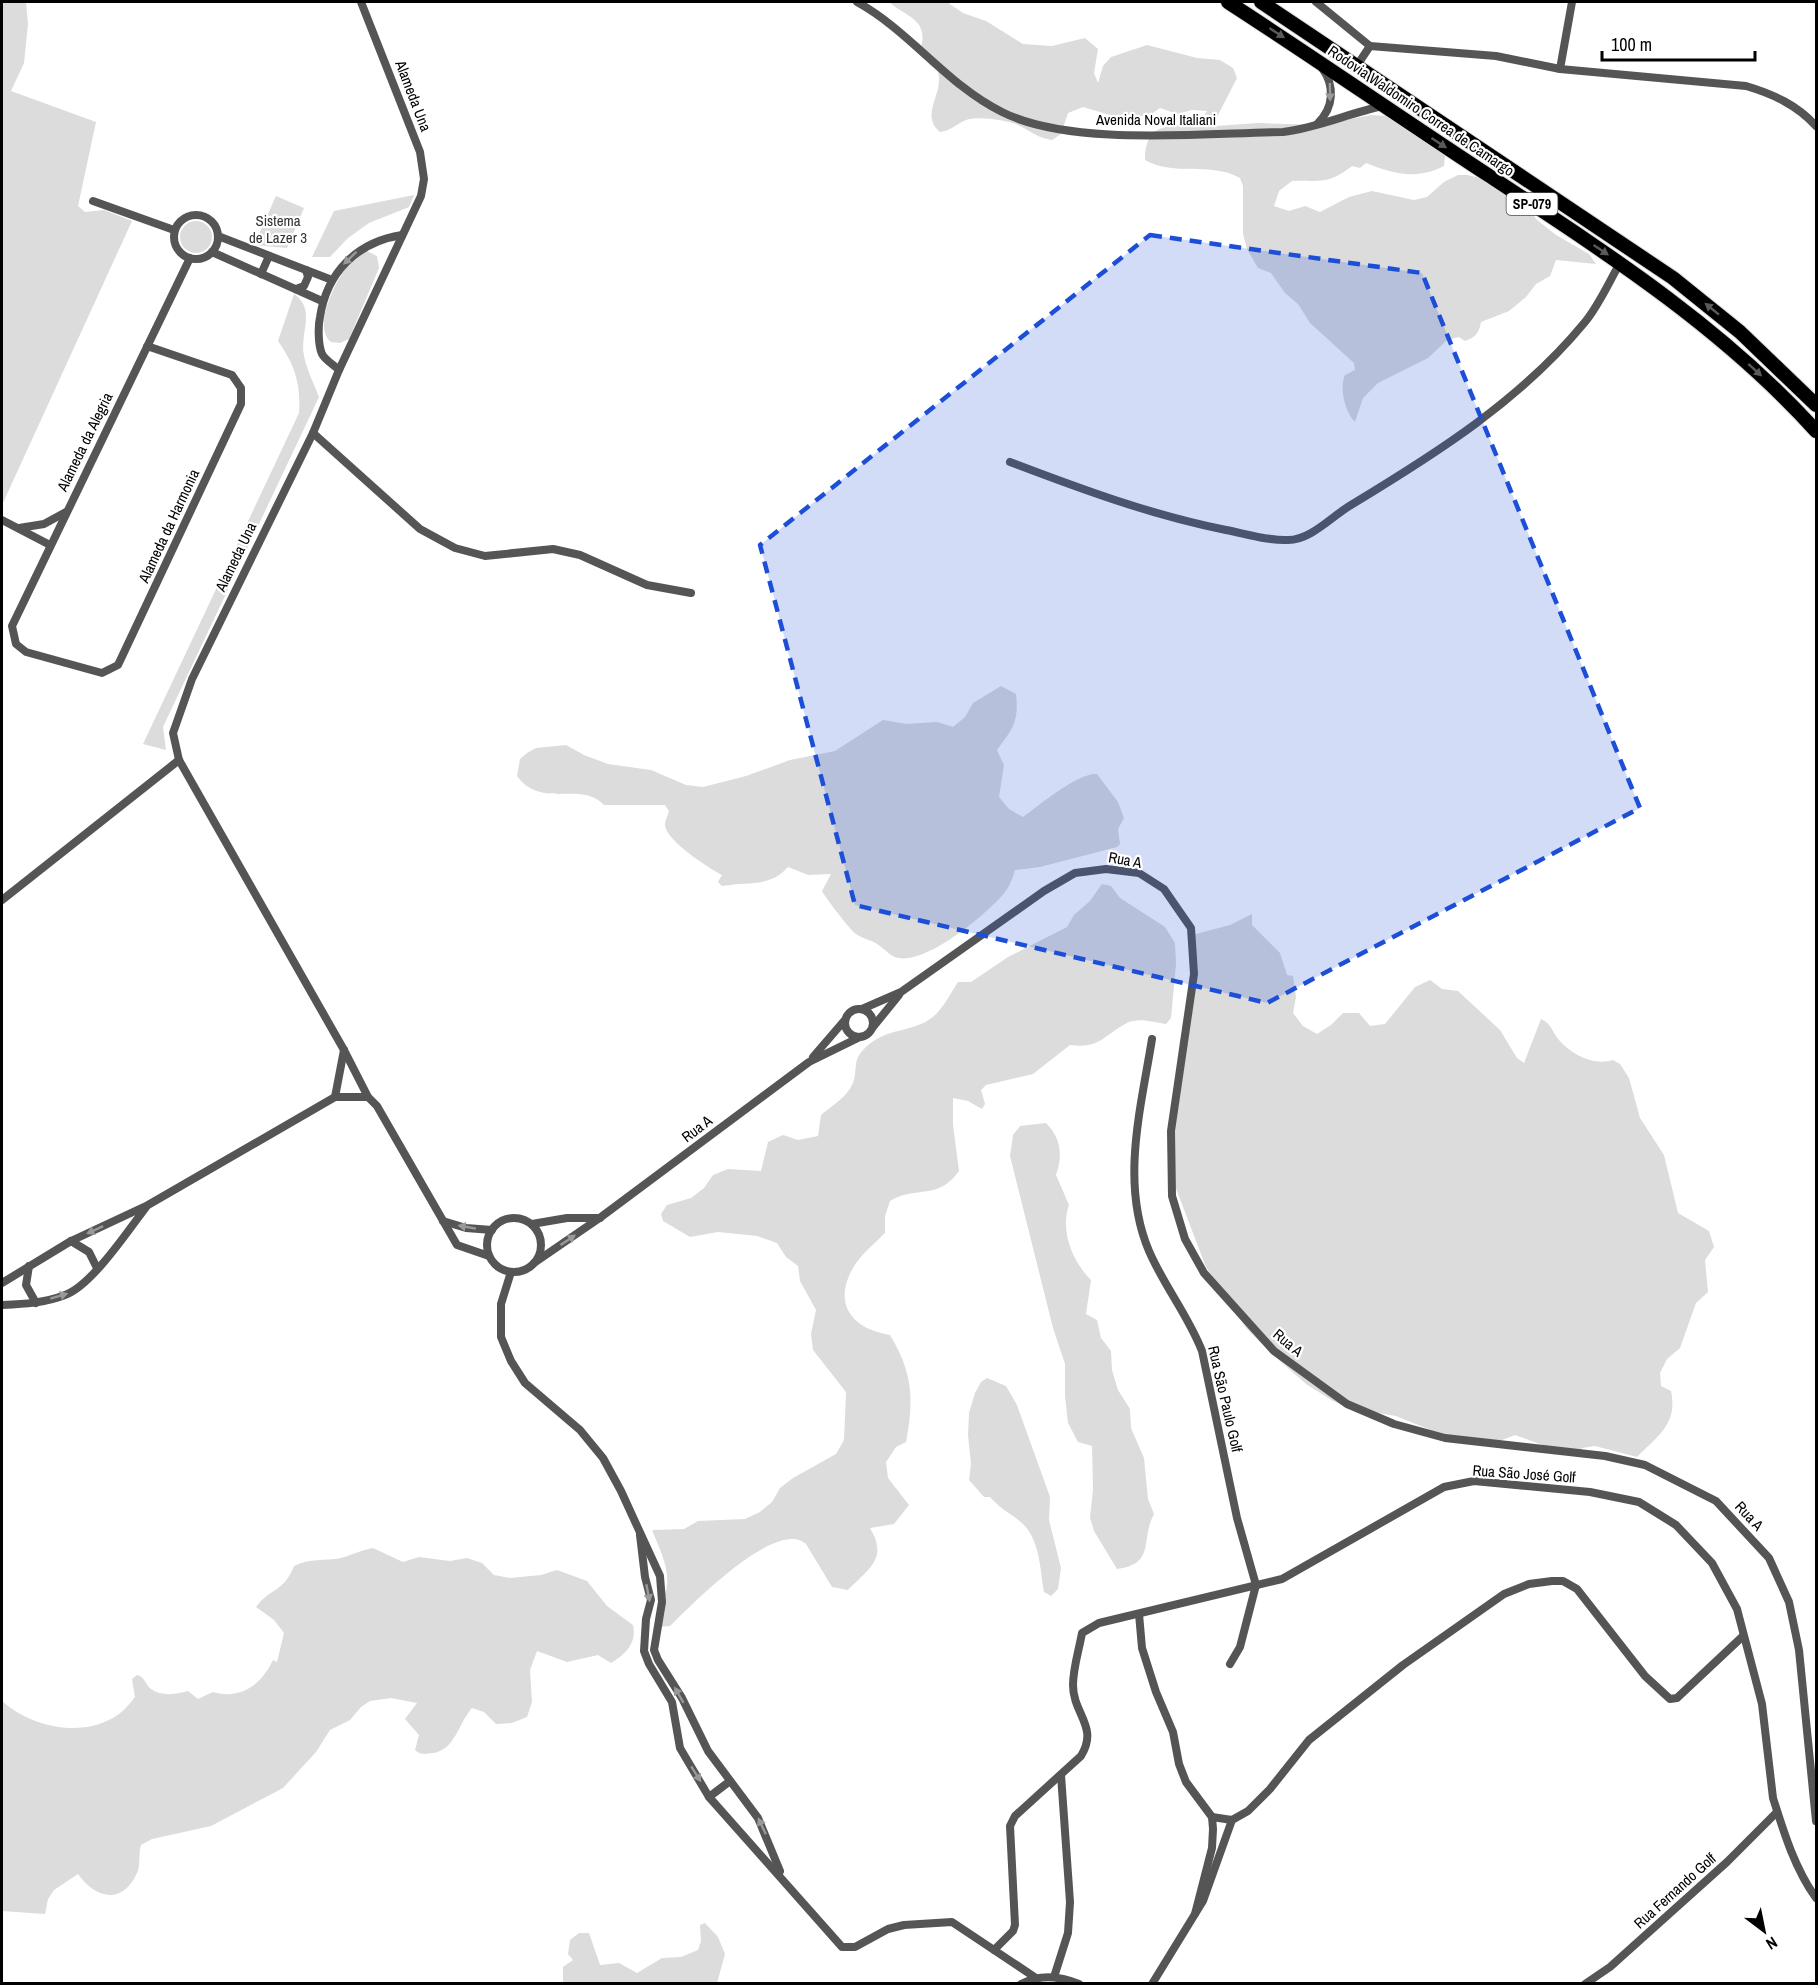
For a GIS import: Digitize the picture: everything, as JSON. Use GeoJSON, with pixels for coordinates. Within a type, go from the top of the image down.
{"type":"FeatureCollection","features":[{"type":"Feature","properties":{"kind":"main road","name":"Rodovia Waldomiro Correa de Camargo"},"geometry":{"type":"LineString","coordinates":[[1228,2],[1620,263],[1724,341],[1788,399],[1816,431]]}},
{"type":"Feature","properties":{"kind":"main road","name":"Rodovia Waldomiro Correa de Camargo"},"geometry":{"type":"LineString","coordinates":[[1261,2],[1673,278],[1740,332],[1816,405]]}},
{"type":"Feature","properties":{"kind":"street","name":"Alameda Una"},"geometry":{"type":"LineString","coordinates":[[361,2],[420,152],[424,178],[421,196],[339,370],[313,433],[192,679],[173,733],[179,760],[344,1050],[368,1097],[377,1106],[457,1245],[489,1256]]}},
{"type":"Feature","properties":{"kind":"street","name":"Avenida Noval Italiani"},"geometry":{"type":"LineString","coordinates":[[856,2],[877,13],[945,73],[1002,112],[1044,127],[1099,135],[1282,132],[1315,126],[1348,113],[1383,106]]}},
{"type":"Feature","properties":{"kind":"street"},"geometry":{"type":"LineString","coordinates":[[1317,2],[1370,46],[1496,56],[1560,69],[1746,86],[1771,94],[1797,108],[1816,126]]}},
{"type":"Feature","properties":{"kind":"street"},"geometry":{"type":"LineString","coordinates":[[1560,69],[1572,2]]}},
{"type":"Feature","properties":{"kind":"street"},"geometry":{"type":"LineString","coordinates":[[1356,67],[1370,46]]}},
{"type":"Feature","properties":{"kind":"street"},"geometry":{"type":"LineString","coordinates":[[1313,58],[1324,69],[1332,93],[1330,105],[1315,126]]}},
{"type":"Feature","properties":{"kind":"street"},"geometry":{"type":"LineString","coordinates":[[93,201],[174,230]]}},
{"type":"Feature","properties":{"kind":"street"},"geometry":{"type":"LineString","coordinates":[[198,214],[212,221],[218,236],[212,252],[202,258],[190,258],[176,248],[174,230],[181,220],[198,214]]}},
{"type":"Feature","properties":{"kind":"street"},"geometry":{"type":"LineString","coordinates":[[339,370],[322,354],[318,325],[322,301],[332,279],[358,250],[384,238],[402,235]]}},
{"type":"Feature","properties":{"kind":"street"},"geometry":{"type":"LineString","coordinates":[[218,236],[332,279]]}},
{"type":"Feature","properties":{"kind":"street"},"geometry":{"type":"LineString","coordinates":[[212,252],[322,301]]}},
{"type":"Feature","properties":{"kind":"street"},"geometry":{"type":"LineString","coordinates":[[261,274],[269,256]]}},
{"type":"Feature","properties":{"kind":"street","name":"Alameda da Alegria"},"geometry":{"type":"LineString","coordinates":[[13,639],[12,626],[190,258]]}},
{"type":"Feature","properties":{"kind":"street"},"geometry":{"type":"LineString","coordinates":[[1010,462],[1131,507],[1195,524],[1264,538],[1290,540],[1305,537],[1338,512],[1433,455],[1498,409],[1547,364],[1587,320],[1620,263]]}},
{"type":"Feature","properties":{"kind":"street"},"geometry":{"type":"LineString","coordinates":[[296,290],[304,286],[308,277],[306,270]]}},
{"type":"Feature","properties":{"kind":"street","name":"Alameda da Harmonia"},"geometry":{"type":"LineString","coordinates":[[13,639],[26,652],[102,673],[118,665],[241,404],[241,388],[232,375],[147,346]]}},
{"type":"Feature","properties":{"kind":"street"},"geometry":{"type":"LineString","coordinates":[[313,433],[420,529],[455,548],[485,556],[553,549],[580,555],[647,585],[691,593]]}},
{"type":"Feature","properties":{"kind":"street"},"geometry":{"type":"LineString","coordinates":[[19,529],[44,524],[66,511]]}},
{"type":"Feature","properties":{"kind":"street"},"geometry":{"type":"LineString","coordinates":[[2,520],[50,545]]}},
{"type":"Feature","properties":{"kind":"street"},"geometry":{"type":"LineString","coordinates":[[2,900],[179,760]]}},
{"type":"Feature","properties":{"kind":"street","name":"Rua A"},"geometry":{"type":"LineString","coordinates":[[809,1062],[844,1021],[848,1012],[862,1009],[901,992],[1044,891],[1075,873],[1106,869],[1139,873],[1164,889],[1191,928],[1195,952],[1194,975],[1171,1131],[1172,1196],[1185,1239],[1204,1274],[1274,1351],[1347,1404],[1384,1420],[1445,1438],[1605,1456],[1645,1465],[1716,1501],[1769,1558],[1789,1602],[1799,1650],[1816,1821]]}},
{"type":"Feature","properties":{"kind":"street","name":"Rua A"},"geometry":{"type":"LineString","coordinates":[[534,1263],[601,1218],[809,1062],[872,1029],[901,992]]}},
{"type":"Feature","properties":{"kind":"street"},"geometry":{"type":"LineString","coordinates":[[862,1009],[873,1019],[872,1029]]}},
{"type":"Feature","properties":{"kind":"street"},"geometry":{"type":"LineString","coordinates":[[844,1021],[850,1034],[860,1037]]}},
{"type":"Feature","properties":{"kind":"street","name":"Rua São Paulo Golf"},"geometry":{"type":"LineString","coordinates":[[1152,1039],[1134,1159],[1138,1215],[1148,1249],[1194,1330],[1202,1351],[1237,1518],[1256,1585]]}},
{"type":"Feature","properties":{"kind":"street"},"geometry":{"type":"LineString","coordinates":[[335,1097],[344,1050]]}},
{"type":"Feature","properties":{"kind":"street"},"geometry":{"type":"LineString","coordinates":[[2,1283],[71,1241],[148,1205],[335,1097],[368,1097]]}},
{"type":"Feature","properties":{"kind":"street"},"geometry":{"type":"LineString","coordinates":[[2,1305],[36,1303],[67,1295],[86,1283],[148,1205]]}},
{"type":"Feature","properties":{"kind":"street"},"geometry":{"type":"LineString","coordinates":[[532,1224],[540,1239],[539,1256],[534,1263],[528,1269],[511,1272],[494,1264],[489,1256],[488,1238],[492,1230],[506,1219],[516,1218],[532,1224],[567,1218],[601,1218]]}},
{"type":"Feature","properties":{"kind":"street"},"geometry":{"type":"LineString","coordinates":[[443,1221],[466,1228],[492,1230]]}},
{"type":"Feature","properties":{"kind":"street"},"geometry":{"type":"LineString","coordinates":[[71,1241],[89,1252],[97,1268]]}},
{"type":"Feature","properties":{"kind":"street"},"geometry":{"type":"LineString","coordinates":[[29,1266],[26,1285],[36,1303]]}},
{"type":"Feature","properties":{"kind":"street"},"geometry":{"type":"LineString","coordinates":[[511,1272],[501,1304],[501,1337],[511,1361],[525,1383],[580,1430],[603,1458],[640,1536],[652,1555],[660,1576],[662,1602],[654,1650],[708,1751],[758,1818],[782,1877]]}},
{"type":"Feature","properties":{"kind":"street","name":"Rua São José Golf"},"geometry":{"type":"LineString","coordinates":[[1063,1773],[1082,1756],[1089,1744],[1089,1733],[1075,1701],[1073,1684],[1082,1633],[1099,1623],[1282,1579],[1444,1486],[1474,1481],[1590,1492],[1639,1503],[1676,1525],[1712,1563],[1737,1609],[1742,1637],[1762,1704],[1773,1798],[1777,1812],[1794,1857],[1816,1898]]}},
{"type":"Feature","properties":{"kind":"street"},"geometry":{"type":"LineString","coordinates":[[640,1536],[645,1577],[651,1600],[646,1619],[644,1651],[649,1664],[672,1702],[680,1748],[709,1797],[842,1947],[855,1947],[888,1929],[904,1925],[952,1922],[1036,1978]]}},
{"type":"Feature","properties":{"kind":"street"},"geometry":{"type":"LineString","coordinates":[[1212,1817],[1232,1820],[1248,1811],[1270,1789],[1309,1740],[1402,1665],[1457,1629],[1479,1609],[1504,1594],[1529,1584],[1563,1581],[1577,1589],[1645,1676],[1670,1699],[1677,1698],[1742,1637]]}},
{"type":"Feature","properties":{"kind":"street"},"geometry":{"type":"LineString","coordinates":[[1230,1664],[1240,1647],[1256,1585]]}},
{"type":"Feature","properties":{"kind":"street"},"geometry":{"type":"LineString","coordinates":[[1139,1614],[1142,1648],[1156,1692],[1173,1732],[1179,1764],[1186,1782],[1212,1817],[1212,1848],[1195,1914]]}},
{"type":"Feature","properties":{"kind":"street"},"geometry":{"type":"LineString","coordinates":[[994,1950],[1013,1931],[1015,1925],[1010,1826],[1015,1816],[1063,1773]]}},
{"type":"Feature","properties":{"kind":"street"},"geometry":{"type":"LineString","coordinates":[[1054,1977],[1068,1932],[1070,1902],[1063,1773]]}},
{"type":"Feature","properties":{"kind":"street"},"geometry":{"type":"LineString","coordinates":[[709,1797],[730,1781]]}},
{"type":"Feature","properties":{"kind":"street","name":"Rua Fernando Golf"},"geometry":{"type":"LineString","coordinates":[[1585,1983],[1610,1967],[1727,1862],[1777,1812]]}},
{"type":"Feature","properties":{"kind":"street"},"geometry":{"type":"LineString","coordinates":[[1152,1983],[1203,1901],[1232,1820]]}},
{"type":"Feature","properties":{"kind":"street"},"geometry":{"type":"LineString","coordinates":[[1021,1983],[1036,1978],[1054,1977],[1079,1983]]}},
{"type":"Feature","properties":{"kind":"highlighted area"},"geometry":{"type":"Polygon","coordinates":[[[1150,235],[1422,273],[1640,808],[1267,1003],[855,905],[760,545],[1150,235]]]}},
{"type":"Feature","properties":{"kind":"green space"},"geometry":{"type":"Polygon","coordinates":[[[2,2],[26,2],[28,24],[24,63],[11,91],[96,122],[78,206],[85,212],[104,210],[132,221],[2,505],[2,2]]]}},
{"type":"Feature","properties":{"kind":"green space"},"geometry":{"type":"Polygon","coordinates":[[[889,2],[947,2],[963,13],[986,21],[1023,44],[1052,46],[1085,38],[1098,49],[1094,73],[1098,83],[1103,66],[1111,57],[1147,45],[1197,58],[1220,60],[1233,68],[1237,78],[1215,121],[1216,126],[1258,123],[1320,125],[1371,115],[1386,116],[1403,124],[1445,156],[1444,166],[1424,173],[1405,174],[1366,163],[1360,168],[1352,166],[1330,179],[1292,181],[1279,191],[1274,206],[1289,211],[1305,206],[1320,212],[1349,197],[1372,191],[1414,200],[1427,197],[1444,182],[1458,175],[1467,175],[1480,178],[1527,204],[1536,219],[1556,235],[1589,254],[1596,264],[1556,260],[1550,276],[1536,284],[1526,297],[1509,311],[1481,322],[1478,332],[1472,338],[1465,341],[1459,337],[1447,340],[1428,358],[1378,383],[1363,398],[1355,422],[1346,406],[1343,393],[1343,380],[1345,375],[1355,370],[1354,363],[1310,323],[1298,304],[1285,293],[1271,273],[1258,268],[1247,249],[1243,234],[1243,186],[1240,178],[1217,170],[1168,168],[1145,160],[1147,144],[1153,134],[1161,128],[1191,123],[1200,119],[1207,111],[1192,110],[1177,114],[1160,108],[1150,115],[1120,118],[1083,107],[1068,113],[1061,134],[1052,140],[1038,136],[1013,123],[985,119],[966,120],[940,132],[932,120],[939,85],[936,66],[931,55],[920,50],[922,31],[919,25],[889,2]]]}},
{"type":"Feature","properties":{"kind":"green space"},"geometry":{"type":"Polygon","coordinates":[[[414,195],[409,207],[369,223],[348,238],[330,257],[312,257],[334,211],[414,195]]]}},
{"type":"Feature","properties":{"kind":"green space","name":"Sistema de Lazer 3"},"geometry":{"type":"Polygon","coordinates":[[[276,196],[304,208],[287,248],[254,245],[276,196]]]}},
{"type":"Feature","properties":{"kind":"green space"},"geometry":{"type":"Polygon","coordinates":[[[196,221],[207,226],[212,237],[207,248],[196,253],[185,248],[180,237],[185,226],[196,221]]]}},
{"type":"Feature","properties":{"kind":"green space"},"geometry":{"type":"Polygon","coordinates":[[[367,251],[377,256],[379,268],[349,339],[340,343],[331,342],[324,326],[332,292],[348,265],[367,251]]]}},
{"type":"Feature","properties":{"kind":"green space"},"geometry":{"type":"Polygon","coordinates":[[[294,294],[305,307],[304,356],[319,397],[163,727],[166,750],[143,744],[299,413],[296,375],[278,341],[294,294]]]}},
{"type":"Feature","properties":{"kind":"green space"},"geometry":{"type":"Polygon","coordinates":[[[1001,686],[1016,694],[1017,711],[1014,724],[997,750],[1004,765],[999,797],[1009,809],[1023,817],[1080,778],[1097,774],[1118,802],[1124,818],[1118,829],[1120,844],[1117,847],[1040,867],[1015,870],[1005,892],[980,917],[938,946],[911,958],[894,956],[853,931],[822,891],[831,874],[808,875],[788,867],[781,874],[766,881],[722,886],[718,882],[722,875],[672,839],[665,825],[669,811],[665,805],[604,805],[584,795],[549,794],[538,791],[527,786],[517,776],[520,759],[527,753],[536,748],[566,745],[608,764],[651,770],[686,785],[703,787],[746,776],[790,760],[835,751],[883,720],[906,724],[937,722],[953,727],[965,717],[973,703],[1001,686]]]}},
{"type":"Feature","properties":{"kind":"green space"},"geometry":{"type":"Polygon","coordinates":[[[1102,884],[1111,886],[1120,898],[1165,927],[1175,943],[1176,964],[1171,1018],[1166,1024],[1146,1020],[1131,1021],[1095,1043],[1070,1045],[1033,1074],[986,1085],[981,1090],[985,1104],[982,1109],[968,1101],[953,1098],[953,1125],[959,1171],[943,1186],[900,1196],[890,1201],[885,1216],[885,1233],[860,1258],[847,1281],[846,1304],[850,1313],[856,1321],[866,1327],[890,1335],[907,1374],[911,1400],[906,1442],[896,1447],[886,1462],[888,1478],[909,1505],[894,1524],[870,1528],[875,1538],[877,1555],[869,1569],[848,1590],[832,1587],[806,1544],[793,1539],[775,1543],[755,1553],[714,1584],[670,1626],[659,1627],[667,1578],[663,1557],[652,1530],[684,1529],[698,1521],[745,1519],[760,1512],[772,1502],[780,1488],[793,1478],[836,1454],[844,1440],[846,1392],[813,1350],[811,1334],[816,1310],[800,1281],[798,1266],[786,1257],[777,1243],[757,1236],[718,1232],[690,1237],[663,1221],[661,1214],[667,1205],[691,1198],[704,1188],[713,1175],[728,1169],[761,1171],[768,1142],[783,1135],[798,1140],[818,1136],[821,1115],[850,1088],[858,1058],[864,1049],[890,1033],[926,1022],[944,1005],[958,982],[971,982],[1008,957],[1067,927],[1074,915],[1090,901],[1102,884]]]}},
{"type":"Feature","properties":{"kind":"green space"},"geometry":{"type":"Polygon","coordinates":[[[1252,914],[1252,925],[1280,953],[1287,975],[1293,976],[1296,997],[1293,1013],[1303,1026],[1317,1034],[1343,1013],[1359,1013],[1370,1026],[1385,1024],[1415,987],[1430,980],[1442,989],[1458,991],[1500,1030],[1517,1058],[1524,1063],[1541,1019],[1550,1026],[1564,1045],[1577,1055],[1598,1062],[1613,1060],[1620,1064],[1629,1078],[1640,1118],[1664,1155],[1678,1213],[1709,1231],[1714,1247],[1705,1260],[1708,1292],[1696,1303],[1680,1348],[1667,1359],[1660,1373],[1661,1386],[1671,1391],[1672,1412],[1669,1421],[1659,1436],[1637,1457],[1595,1446],[1582,1448],[1578,1453],[1548,1447],[1515,1435],[1497,1442],[1443,1435],[1396,1416],[1349,1408],[1306,1384],[1246,1328],[1206,1267],[1175,1186],[1172,1138],[1180,1040],[1194,998],[1192,935],[1230,925],[1252,914]]]}},
{"type":"Feature","properties":{"kind":"green space"},"geometry":{"type":"Polygon","coordinates":[[[1046,1123],[1058,1141],[1060,1161],[1056,1175],[1069,1205],[1066,1225],[1069,1245],[1078,1264],[1091,1280],[1086,1314],[1097,1320],[1101,1338],[1111,1351],[1112,1370],[1118,1390],[1130,1409],[1131,1428],[1144,1458],[1148,1499],[1154,1514],[1142,1556],[1137,1562],[1117,1569],[1094,1531],[1090,1518],[1093,1489],[1092,1446],[1078,1442],[1068,1423],[1065,1364],[1053,1328],[1010,1156],[1013,1135],[1020,1126],[1046,1123]]]}},
{"type":"Feature","properties":{"kind":"green space"},"geometry":{"type":"Polygon","coordinates":[[[987,1378],[1006,1386],[1017,1405],[1050,1497],[1049,1520],[1061,1568],[1058,1589],[1051,1596],[1044,1592],[1036,1547],[1029,1531],[990,1497],[984,1497],[969,1480],[971,1464],[968,1435],[969,1413],[975,1393],[981,1382],[987,1378]]]}},
{"type":"Feature","properties":{"kind":"green space"},"geometry":{"type":"Polygon","coordinates":[[[373,1548],[403,1562],[419,1557],[450,1561],[467,1558],[482,1563],[494,1575],[510,1578],[541,1575],[557,1570],[587,1581],[607,1606],[633,1625],[632,1643],[626,1652],[611,1663],[598,1655],[567,1662],[537,1651],[530,1670],[532,1702],[527,1717],[512,1723],[496,1724],[484,1712],[472,1708],[451,1742],[440,1751],[433,1753],[425,1754],[415,1750],[419,1735],[405,1719],[417,1703],[391,1698],[370,1701],[361,1707],[350,1720],[330,1730],[316,1752],[283,1788],[211,1826],[152,1839],[141,1845],[138,1870],[131,1884],[124,1890],[108,1895],[100,1893],[92,1889],[78,1874],[54,1890],[48,1899],[45,1914],[2,1911],[2,1701],[28,1718],[43,1724],[75,1728],[105,1722],[121,1712],[135,1697],[132,1679],[137,1675],[142,1677],[155,1692],[164,1694],[188,1691],[198,1699],[213,1692],[232,1694],[241,1692],[262,1677],[273,1660],[277,1662],[284,1633],[274,1620],[256,1607],[261,1601],[286,1581],[294,1566],[300,1563],[341,1558],[373,1548]]]}},
{"type":"Feature","properties":{"kind":"green space"},"geometry":{"type":"Polygon","coordinates":[[[705,1923],[718,1937],[725,1954],[717,1983],[563,1983],[563,1967],[573,1960],[568,1954],[570,1940],[579,1933],[589,1933],[600,1965],[619,1963],[637,1973],[662,1958],[681,1957],[698,1950],[701,1941],[700,1925],[705,1923]]]}}]}
